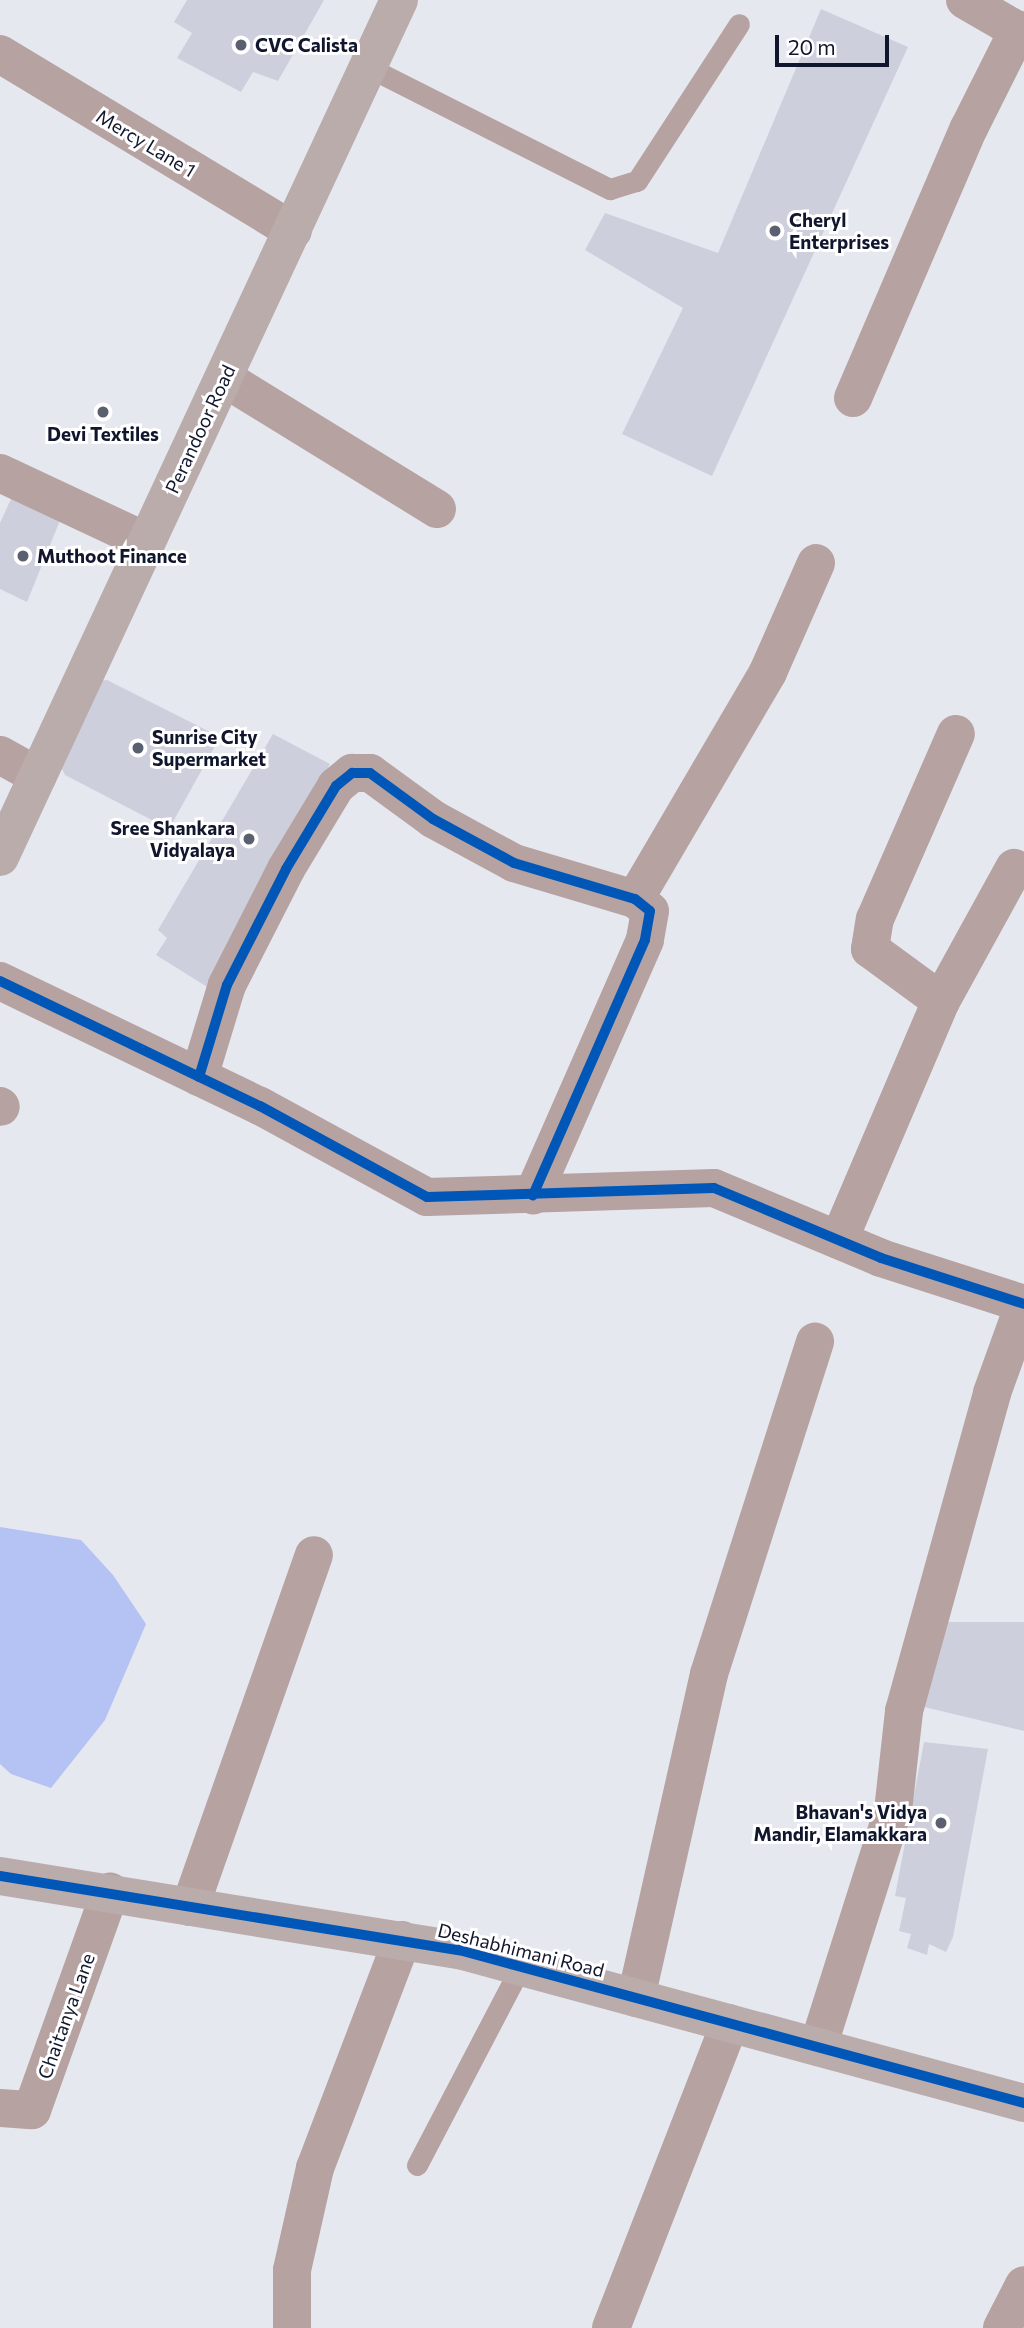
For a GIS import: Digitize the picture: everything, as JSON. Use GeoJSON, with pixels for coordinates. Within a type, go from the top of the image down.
{"type":"FeatureCollection","features":[{"type":"Feature","properties":{"kind":"street","name":"Perandoor Road"},"geometry":{"type":"LineString","coordinates":[[0,857],[399,0]]}},
{"type":"Feature","properties":{"kind":"street"},"geometry":{"type":"LineString","coordinates":[[853,398],[968,128],[1021,32],[965,0]]}},
{"type":"Feature","properties":{"kind":"street","name":"Mercy Lane 1"},"geometry":{"type":"LineString","coordinates":[[0,54],[293,231]]}},
{"type":"Feature","properties":{"kind":"street"},"geometry":{"type":"LineString","coordinates":[[224,378],[437,509]]}},
{"type":"Feature","properties":{"kind":"street"},"geometry":{"type":"LineString","coordinates":[[0,472],[147,542]]}},
{"type":"Feature","properties":{"kind":"street"},"geometry":{"type":"LineString","coordinates":[[635,899],[768,673],[816,564]]}},
{"type":"Feature","properties":{"kind":"street"},"geometry":{"type":"LineString","coordinates":[[941,1001],[870,949],[875,919],[956,734]]}},
{"type":"Feature","properties":{"kind":"street"},"geometry":{"type":"LineString","coordinates":[[0,755],[38,776]]}},
{"type":"Feature","properties":{"kind":"street"},"geometry":{"type":"LineString","coordinates":[[199,1077],[227,985],[252,934],[336,786],[352,773],[370,772],[433,820],[514,863],[635,899],[650,911],[645,940],[533,1195]]}},
{"type":"Feature","properties":{"kind":"street"},"geometry":{"type":"LineString","coordinates":[[839,1240],[941,1001],[1014,868]]}},
{"type":"Feature","properties":{"kind":"street"},"geometry":{"type":"LineString","coordinates":[[0,981],[199,1077],[427,1197],[713,1188],[839,1240],[1024,1304],[992,1393],[904,1711],[893,1811],[818,2047]]}},
{"type":"Feature","properties":{"kind":"street"},"geometry":{"type":"LineString","coordinates":[[636,1997],[709,1674],[815,1342]]}},
{"type":"Feature","properties":{"kind":"street"},"geometry":{"type":"LineString","coordinates":[[190,1907],[314,1555]]}},
{"type":"Feature","properties":{"kind":"street","name":"Deshabhimani Road"},"geometry":{"type":"LineString","coordinates":[[0,1876],[402,1940],[521,1966],[1024,2103]]}},
{"type":"Feature","properties":{"kind":"street","name":"Chaitanya Lane"},"geometry":{"type":"LineString","coordinates":[[0,2108],[32,2110],[110,1892]]}},
{"type":"Feature","properties":{"kind":"street"},"geometry":{"type":"LineString","coordinates":[[292,2328],[292,2270],[315,2168],[402,1940]]}},
{"type":"Feature","properties":{"kind":"street"},"geometry":{"type":"LineString","coordinates":[[611,2328],[730,2023]]}},
{"type":"Feature","properties":{"kind":"street"},"geometry":{"type":"LineString","coordinates":[[1002,2328],[1024,2285]]}},
{"type":"Feature","properties":{"kind":"lane"},"geometry":{"type":"LineString","coordinates":[[368,67],[610,189],[637,181],[739,24]]}},
{"type":"Feature","properties":{"kind":"lane"},"geometry":{"type":"LineString","coordinates":[[417,2165],[521,1966]]}},
{"type":"Feature","properties":{"kind":"water"},"geometry":{"type":"Polygon","coordinates":[[[0,1527],[81,1540],[113,1575],[146,1624],[105,1720],[51,1788],[11,1774],[0,1764],[0,1527]]]}},
{"type":"Feature","properties":{"kind":"building","name":"CVC Calista"},"geometry":{"type":"Polygon","coordinates":[[[187,0],[324,0],[278,81],[253,72],[241,92],[177,58],[192,33],[174,22],[187,0]]]}},
{"type":"Feature","properties":{"kind":"building","name":"Cheryl Enterprises"},"geometry":{"type":"Polygon","coordinates":[[[821,9],[908,47],[712,476],[622,434],[683,308],[585,250],[605,213],[718,253],[821,9]]]}},
{"type":"Feature","properties":{"kind":"building","name":"Muthoot Finance"},"geometry":{"type":"Polygon","coordinates":[[[15,490],[63,513],[27,602],[0,589],[0,523],[15,490]]]}},
{"type":"Feature","properties":{"kind":"building","name":"Sunrise City Supermarket"},"geometry":{"type":"Polygon","coordinates":[[[107,680],[220,737],[169,829],[65,775],[57,759],[94,681],[107,680]]]}},
{"type":"Feature","properties":{"kind":"building","name":"Sree Shankara Vidyalaya"},"geometry":{"type":"Polygon","coordinates":[[[273,734],[330,764],[209,988],[156,955],[167,938],[158,930],[273,734]]]}},
{"type":"Feature","properties":{"kind":"building"},"geometry":{"type":"Polygon","coordinates":[[[938,1622],[1024,1622],[1024,1731],[916,1705],[938,1622]]]}},
{"type":"Feature","properties":{"kind":"building","name":"Bhavan's Vidya Mandir, Elamakkara"},"geometry":{"type":"Polygon","coordinates":[[[924,1742],[988,1749],[953,1937],[946,1952],[929,1944],[927,1955],[907,1948],[911,1934],[899,1931],[906,1898],[895,1896],[924,1742]]]}},
{"type":"Feature","properties":{"kind":"cycle path"},"geometry":{"type":"LineString","coordinates":[[199,1077],[227,985],[286,869],[336,786],[352,773],[370,773],[433,819],[514,863],[635,899],[650,911],[645,940],[533,1195]]}},
{"type":"Feature","properties":{"kind":"cycle path"},"geometry":{"type":"LineString","coordinates":[[0,981],[260,1106],[427,1197],[714,1188],[881,1258],[1024,1304]]}},
{"type":"Feature","properties":{"kind":"cycle path"},"geometry":{"type":"LineString","coordinates":[[0,1876],[459,1950],[1024,2103]]}},
{"type":"Feature","properties":{"kind":"place","name":"CVC Calista"},"geometry":{"type":"Point","coordinates":[241,45]}},
{"type":"Feature","properties":{"kind":"place","name":"Cheryl Enterprises"},"geometry":{"type":"Point","coordinates":[775,231]}},
{"type":"Feature","properties":{"kind":"place","name":"Devi Textiles"},"geometry":{"type":"Point","coordinates":[103,412]}},
{"type":"Feature","properties":{"kind":"place","name":"Muthoot Finance"},"geometry":{"type":"Point","coordinates":[23,556]}},
{"type":"Feature","properties":{"kind":"place","name":"Sunrise City Supermarket"},"geometry":{"type":"Point","coordinates":[138,748]}},
{"type":"Feature","properties":{"kind":"place","name":"Sree Shankara Vidyalaya"},"geometry":{"type":"Point","coordinates":[249,839]}},
{"type":"Feature","properties":{"kind":"place","name":"Bhavan's Vidya Mandir, Elamakkara"},"geometry":{"type":"Point","coordinates":[941,1823]}}]}
